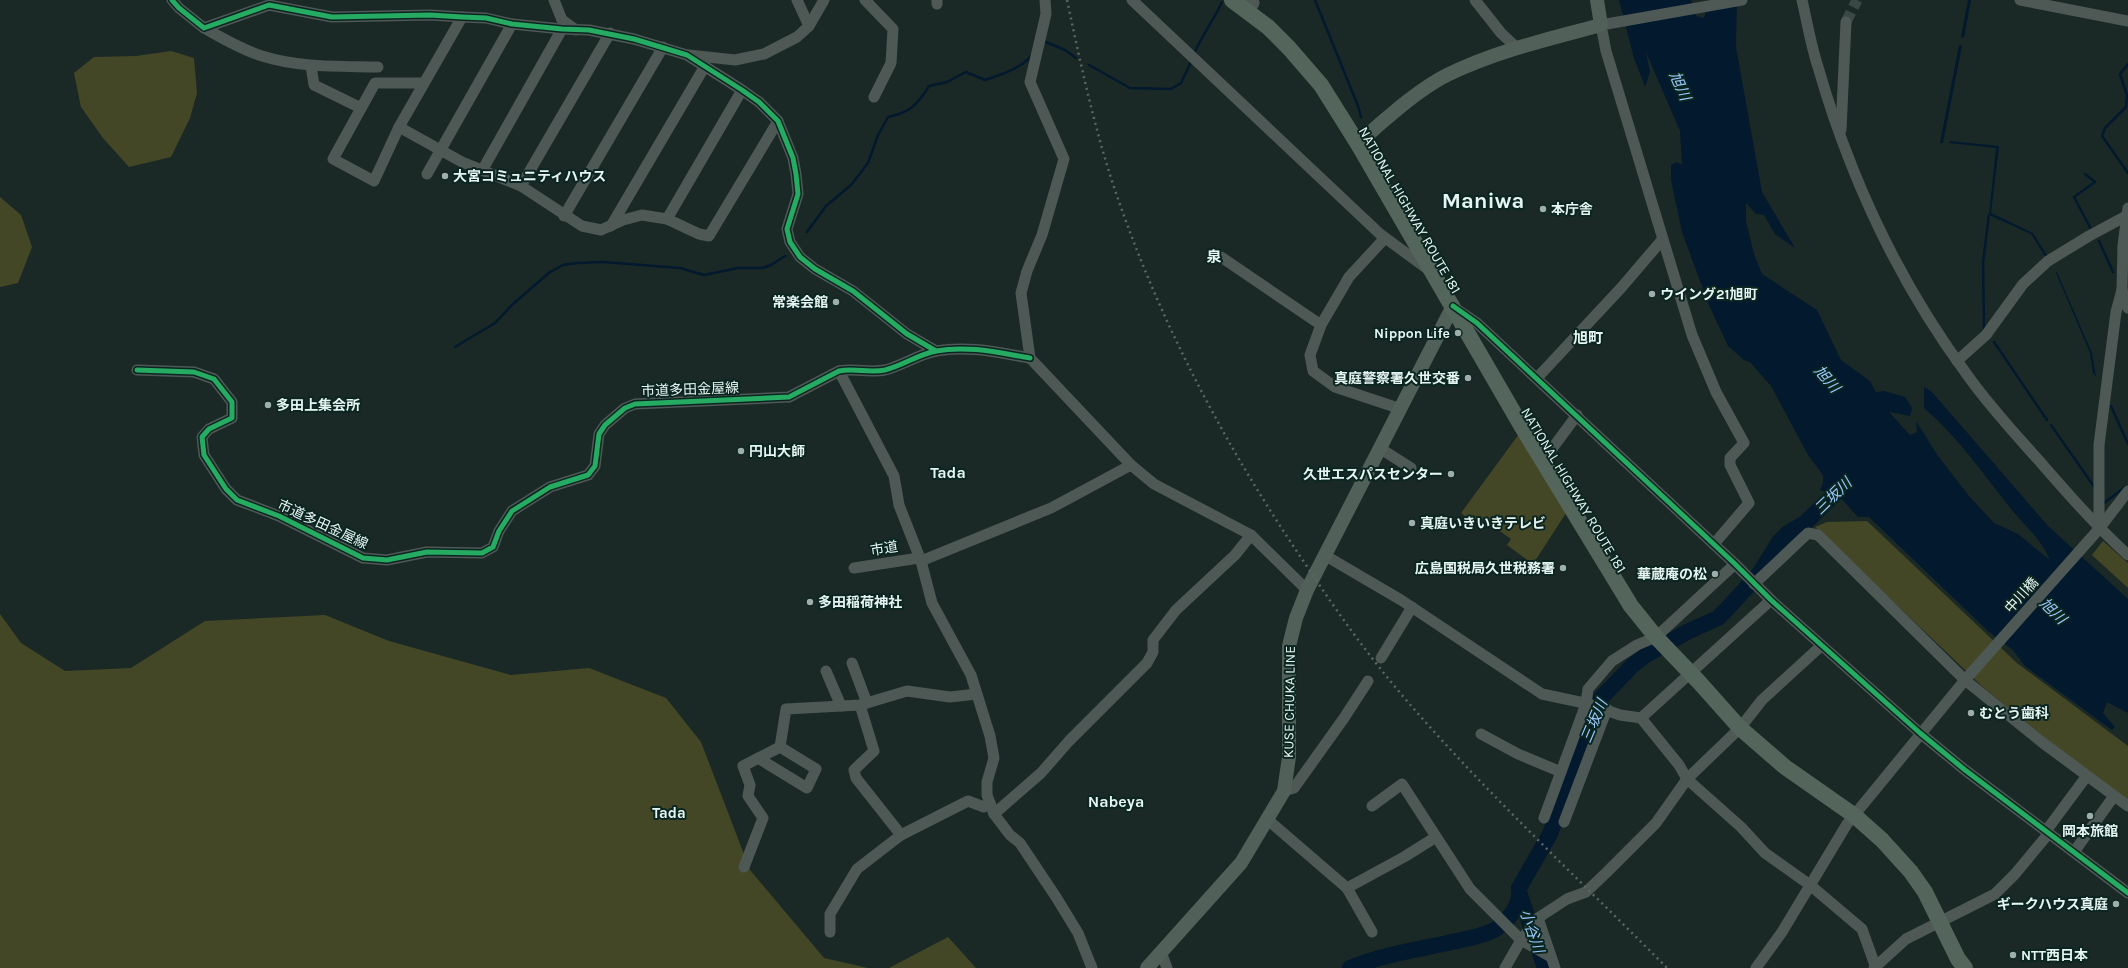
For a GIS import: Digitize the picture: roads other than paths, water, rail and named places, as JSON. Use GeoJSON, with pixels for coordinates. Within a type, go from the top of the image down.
{"type":"FeatureCollection","features":[{"type":"Feature","properties":{"kind":"highway","name":"NATIONAL HIGHWAY ROUTE 181"},"geometry":{"type":"LineString","coordinates":[[1232,0],[1250,6],[1268,28],[1304,64],[1321,85],[1358,144],[1432,273],[1453,306],[1471,326],[1542,461],[1631,606],[1656,637],[1692,674],[1740,728],[1784,767],[1855,816],[1882,840],[1911,872],[1925,892],[1958,959],[1965,968]]}},
{"type":"Feature","properties":{"kind":"main road"},"geometry":{"type":"LineString","coordinates":[[1358,144],[1403,105],[1446,76],[1477,62],[1517,48],[1601,25],[1597,0]]}},
{"type":"Feature","properties":{"kind":"main road","name":"KUSE CHUKA LINE"},"geometry":{"type":"LineString","coordinates":[[1147,968],[1241,863],[1284,792],[1289,757],[1289,646],[1296,618],[1307,590],[1326,556],[1453,306]]}},
{"type":"Feature","properties":{"kind":"street"},"geometry":{"type":"LineString","coordinates":[[172,0],[179,8],[204,28],[261,56],[311,66],[378,67]]}},
{"type":"Feature","properties":{"kind":"street"},"geometry":{"type":"LineString","coordinates":[[554,0],[562,20],[576,30]]}},
{"type":"Feature","properties":{"kind":"street"},"geometry":{"type":"LineString","coordinates":[[797,0],[809,26]]}},
{"type":"Feature","properties":{"kind":"street"},"geometry":{"type":"LineString","coordinates":[[204,28],[268,3],[332,17],[430,15],[486,18],[512,24],[610,33],[687,55],[735,60],[764,54],[797,37],[809,26],[824,0]]}},
{"type":"Feature","properties":{"kind":"street"},"geometry":{"type":"LineString","coordinates":[[865,0],[893,29],[891,63],[874,97]]}},
{"type":"Feature","properties":{"kind":"street"},"geometry":{"type":"LineString","coordinates":[[1045,0],[1046,14],[1030,82],[1064,159],[1042,235],[1027,271],[1022,293],[1030,358],[1131,465],[1154,484],[1251,535],[1307,590]]}},
{"type":"Feature","properties":{"kind":"street"},"geometry":{"type":"LineString","coordinates":[[1132,0],[1385,238],[1432,273]]}},
{"type":"Feature","properties":{"kind":"street"},"geometry":{"type":"LineString","coordinates":[[1475,0],[1501,33],[1517,48]]}},
{"type":"Feature","properties":{"kind":"street"},"geometry":{"type":"LineString","coordinates":[[1714,544],[1749,503],[1730,465],[1730,458],[1744,443],[1716,392],[1692,336],[1606,51],[1601,25],[1742,0]]}},
{"type":"Feature","properties":{"kind":"street"},"geometry":{"type":"LineString","coordinates":[[1802,0],[1817,66],[1841,138],[1883,239],[1916,297],[1957,361],[2007,424],[2099,529],[2128,555]]}},
{"type":"Feature","properties":{"kind":"street"},"geometry":{"type":"LineString","coordinates":[[2020,0],[2128,21]]}},
{"type":"Feature","properties":{"kind":"street"},"geometry":{"type":"LineString","coordinates":[[424,83],[375,83],[333,158],[374,181],[399,127],[462,17]]}},
{"type":"Feature","properties":{"kind":"street"},"geometry":{"type":"LineString","coordinates":[[1841,138],[1846,22]]}},
{"type":"Feature","properties":{"kind":"street"},"geometry":{"type":"LineString","coordinates":[[427,174],[512,24]]}},
{"type":"Feature","properties":{"kind":"street"},"geometry":{"type":"LineString","coordinates":[[483,169],[562,29]]}},
{"type":"Feature","properties":{"kind":"street"},"geometry":{"type":"LineString","coordinates":[[521,186],[610,33]]}},
{"type":"Feature","properties":{"kind":"street"},"geometry":{"type":"LineString","coordinates":[[564,216],[663,47]]}},
{"type":"Feature","properties":{"kind":"street"},"geometry":{"type":"LineString","coordinates":[[687,55],[759,102],[778,121],[793,158],[796,174],[798,194],[787,229],[790,242],[800,257],[815,269],[853,291],[907,334],[936,351]]}},
{"type":"Feature","properties":{"kind":"street"},"geometry":{"type":"LineString","coordinates":[[311,66],[314,85],[361,108]]}},
{"type":"Feature","properties":{"kind":"street"},"geometry":{"type":"LineString","coordinates":[[610,227],[705,66]]}},
{"type":"Feature","properties":{"kind":"street"},"geometry":{"type":"LineString","coordinates":[[667,219],[742,90]]}},
{"type":"Feature","properties":{"kind":"street"},"geometry":{"type":"LineString","coordinates":[[399,127],[462,162],[483,169],[521,186],[564,216],[593,230],[610,227],[623,220],[642,215],[667,219],[699,234],[708,236],[778,121]]}},
{"type":"Feature","properties":{"kind":"street"},"geometry":{"type":"LineString","coordinates":[[1957,361],[1986,335],[2023,284],[2048,261],[2127,212]]}},
{"type":"Feature","properties":{"kind":"street"},"geometry":{"type":"LineString","coordinates":[[2099,529],[2099,445],[2116,312],[2122,290],[2123,245],[2127,212]]}},
{"type":"Feature","properties":{"kind":"street"},"geometry":{"type":"LineString","coordinates":[[1385,238],[1349,277],[1321,325],[1310,355],[1313,371],[1335,387],[1401,409]]}},
{"type":"Feature","properties":{"kind":"street"},"geometry":{"type":"LineString","coordinates":[[1537,378],[1596,316],[1662,240]]}},
{"type":"Feature","properties":{"kind":"street"},"geometry":{"type":"LineString","coordinates":[[1221,258],[1321,325]]}},
{"type":"Feature","properties":{"kind":"street"},"geometry":{"type":"LineString","coordinates":[[2122,290],[2128,308]]}},
{"type":"Feature","properties":{"kind":"street"},"geometry":{"type":"LineString","coordinates":[[1471,326],[1537,378],[1714,544],[1771,600],[1920,733],[1965,770],[2128,893]]}},
{"type":"Feature","properties":{"kind":"street"},"geometry":{"type":"LineString","coordinates":[[1030,358],[973,349],[936,351],[886,370],[867,372],[847,370],[839,372],[894,476],[899,505],[920,559],[932,603],[971,675],[994,758],[987,782],[987,795],[994,814],[1010,836],[1020,843],[1056,897],[1078,933],[1092,968]]}},
{"type":"Feature","properties":{"kind":"street","name":"市道多田金屋線"},"geometry":{"type":"LineString","coordinates":[[137,370],[194,372],[214,379],[225,392],[232,402],[232,418],[210,429],[202,437],[204,455],[226,489],[237,500],[279,516],[363,558],[387,560],[427,552],[482,553],[493,548],[499,531],[512,511],[550,487],[588,475],[595,466],[599,434],[605,425],[625,408],[635,404],[789,397],[839,372]]}},
{"type":"Feature","properties":{"kind":"street"},"geometry":{"type":"LineString","coordinates":[[1542,461],[1576,415]]}},
{"type":"Feature","properties":{"kind":"street"},"geometry":{"type":"LineString","coordinates":[[1381,449],[1411,468]]}},
{"type":"Feature","properties":{"kind":"street","name":"市道"},"geometry":{"type":"LineString","coordinates":[[854,568],[920,559],[1051,508],[1131,465]]}},
{"type":"Feature","properties":{"kind":"street","name":"中川橋"},"geometry":{"type":"LineString","coordinates":[[1756,968],[1782,932],[1847,824],[1964,680],[2099,529],[2128,491]]}},
{"type":"Feature","properties":{"kind":"street"},"geometry":{"type":"LineString","coordinates":[[1754,584],[1808,533],[1818,535],[1964,680],[2086,777],[2128,806]]}},
{"type":"Feature","properties":{"kind":"street"},"geometry":{"type":"LineString","coordinates":[[994,814],[1041,773],[1069,741],[1147,663],[1153,652],[1153,640],[1176,610],[1235,555],[1251,535]]}},
{"type":"Feature","properties":{"kind":"street"},"geometry":{"type":"LineString","coordinates":[[1326,556],[1412,607],[1542,694],[1607,709],[1620,715],[1641,718],[1679,765],[1687,779],[1765,852],[1810,885],[1862,929],[1875,968],[1906,939],[1995,894],[2016,874],[2048,832],[2086,777]]}},
{"type":"Feature","properties":{"kind":"street"},"geometry":{"type":"LineString","coordinates":[[1544,818],[1588,704],[1588,688],[1612,661],[1636,645],[1656,637],[1735,564]]}},
{"type":"Feature","properties":{"kind":"street"},"geometry":{"type":"LineString","coordinates":[[1641,718],[1692,674],[1771,600]]}},
{"type":"Feature","properties":{"kind":"street"},"geometry":{"type":"LineString","coordinates":[[1381,658],[1412,607]]}},
{"type":"Feature","properties":{"kind":"street"},"geometry":{"type":"LineString","coordinates":[[1505,968],[1521,940],[1538,918],[1567,899],[1586,892],[1606,873],[1656,823],[1687,779],[1740,728],[1762,700],[1821,646]]}},
{"type":"Feature","properties":{"kind":"street"},"geometry":{"type":"LineString","coordinates":[[852,663],[864,704],[874,751],[854,770],[856,778],[900,835]]}},
{"type":"Feature","properties":{"kind":"street"},"geometry":{"type":"LineString","coordinates":[[826,671],[841,706]]}},
{"type":"Feature","properties":{"kind":"street"},"geometry":{"type":"LineString","coordinates":[[1284,792],[1294,788],[1344,718],[1368,681]]}},
{"type":"Feature","properties":{"kind":"street"},"geometry":{"type":"LineString","coordinates":[[780,747],[786,709],[864,704],[907,691],[950,697],[977,694]]}},
{"type":"Feature","properties":{"kind":"street"},"geometry":{"type":"LineString","coordinates":[[1564,822],[1607,709]]}},
{"type":"Feature","properties":{"kind":"street"},"geometry":{"type":"LineString","coordinates":[[1481,734],[1518,754],[1561,772]]}},
{"type":"Feature","properties":{"kind":"street"},"geometry":{"type":"LineString","coordinates":[[744,867],[763,818],[748,796],[750,785],[743,766],[780,747]]}},
{"type":"Feature","properties":{"kind":"street"},"geometry":{"type":"LineString","coordinates":[[758,758],[807,788],[816,769],[780,747]]}},
{"type":"Feature","properties":{"kind":"street"},"geometry":{"type":"LineString","coordinates":[[1372,806],[1402,784],[1470,889],[1521,940],[1551,957]]}},
{"type":"Feature","properties":{"kind":"street"},"geometry":{"type":"LineString","coordinates":[[2074,852],[2114,796]]}},
{"type":"Feature","properties":{"kind":"street"},"geometry":{"type":"LineString","coordinates":[[830,932],[830,914],[856,869],[900,835],[968,801],[984,807],[990,803]]}},
{"type":"Feature","properties":{"kind":"street"},"geometry":{"type":"LineString","coordinates":[[1268,820],[1347,888],[1372,932]]}},
{"type":"Feature","properties":{"kind":"street"},"geometry":{"type":"LineString","coordinates":[[1347,888],[1404,857],[1436,837]]}},
{"type":"Feature","properties":{"kind":"street"},"geometry":{"type":"LineString","coordinates":[[1538,918],[1555,968]]}},
{"type":"Feature","properties":{"kind":"street"},"geometry":{"type":"LineString","coordinates":[[1161,952],[1168,968]]}},
{"type":"Feature","properties":{"kind":"water","name":"旭川"},"geometry":{"type":"Polygon","coordinates":[[[1619,0],[1691,0],[1696,16],[1704,18],[1709,0],[1737,0],[1736,47],[1762,192],[1795,248],[1775,234],[1764,215],[1756,214],[1746,203],[1746,221],[1754,254],[1762,274],[1817,310],[1841,360],[1870,381],[1876,392],[1884,391],[1905,397],[1912,408],[1910,416],[1889,412],[1910,435],[1917,432],[1916,421],[1938,456],[1969,496],[1994,523],[2018,534],[2050,560],[2038,539],[2012,510],[1948,431],[1924,408],[1924,387],[1932,392],[2048,526],[2128,599],[2128,713],[2107,702],[2103,713],[2115,727],[2112,730],[2025,666],[2013,650],[1988,631],[1869,517],[1858,517],[1840,497],[1820,490],[1823,483],[1823,475],[1808,455],[1771,386],[1750,362],[1744,360],[1728,346],[1709,305],[1682,232],[1671,180],[1671,165],[1677,162],[1682,165],[1680,131],[1646,52],[1650,72],[1645,87],[1634,58],[1619,0]]]}},
{"type":"Feature","properties":{"kind":"water"},"geometry":{"type":"Polygon","coordinates":[[[1968,0],[1971,0],[1964,38],[1961,37],[1968,0]]]}},
{"type":"Feature","properties":{"kind":"water"},"geometry":{"type":"Polygon","coordinates":[[[1959,45],[1962,46],[1943,143],[1940,143],[1959,45]]]}},
{"type":"Feature","properties":{"kind":"water"},"geometry":{"type":"Polygon","coordinates":[[[1950,141],[1999,146],[1991,213],[2033,233],[2050,260],[2048,261],[2031,234],[1989,215],[1996,148],[1949,143],[1950,141]]]}},
{"type":"Feature","properties":{"kind":"water"},"geometry":{"type":"Polygon","coordinates":[[[2057,272],[2092,353],[2096,377],[2093,373],[2090,353],[2056,273],[2057,272]]]}},
{"type":"Feature","properties":{"kind":"waterway"},"geometry":{"type":"LineString","coordinates":[[1315,0],[1358,106],[1361,117]]}},
{"type":"Feature","properties":{"kind":"waterway"},"geometry":{"type":"LineString","coordinates":[[1194,54],[1222,2]]}},
{"type":"Feature","properties":{"kind":"waterway"},"geometry":{"type":"LineString","coordinates":[[1046,42],[1065,50],[1076,58]]}},
{"type":"Feature","properties":{"kind":"waterway"},"geometry":{"type":"LineString","coordinates":[[807,232],[826,206],[851,185],[868,163],[878,135],[888,117],[902,113],[913,107],[929,86],[947,82],[966,72],[985,80],[1023,64],[1032,55]]}},
{"type":"Feature","properties":{"kind":"waterway"},"geometry":{"type":"LineString","coordinates":[[1089,65],[1130,88],[1171,89],[1181,83],[1192,60]]}},
{"type":"Feature","properties":{"kind":"waterway"},"geometry":{"type":"LineString","coordinates":[[2128,64],[2120,74],[2127,95],[2126,107],[2105,128],[2102,136],[2128,173]]}},
{"type":"Feature","properties":{"kind":"waterway"},"geometry":{"type":"LineString","coordinates":[[2085,174],[2095,182],[2074,197],[2092,231]]}},
{"type":"Feature","properties":{"kind":"waterway"},"geometry":{"type":"LineString","coordinates":[[1984,329],[1983,263],[1989,215]]}},
{"type":"Feature","properties":{"kind":"waterway"},"geometry":{"type":"LineString","coordinates":[[2099,241],[2113,272]]}},
{"type":"Feature","properties":{"kind":"waterway"},"geometry":{"type":"LineString","coordinates":[[455,347],[495,323],[513,304],[550,272],[563,265],[603,262],[680,268],[704,275],[738,268],[763,268],[785,256]]}},
{"type":"Feature","properties":{"kind":"waterway"},"geometry":{"type":"LineString","coordinates":[[1994,342],[2047,420]]}},
{"type":"Feature","properties":{"kind":"waterway"},"geometry":{"type":"LineString","coordinates":[[2111,406],[2128,444]]}},
{"type":"Feature","properties":{"kind":"waterway"},"geometry":{"type":"LineString","coordinates":[[2051,425],[2095,488]]}},
{"type":"Feature","properties":{"kind":"waterway","name":"三坂川"},"geometry":{"type":"LineString","coordinates":[[1350,968],[1386,956],[1479,936],[1496,929],[1510,917],[1518,900],[1519,888],[1550,834],[1601,698],[1633,665],[1646,655],[1689,631],[1718,618],[1759,574],[1779,542],[1788,533],[1805,523],[1849,480]]}},
{"type":"Feature","properties":{"kind":"waterway"},"geometry":{"type":"LineString","coordinates":[[2104,503],[2125,487]]}},
{"type":"Feature","properties":{"kind":"waterway","name":"小谷川"},"geometry":{"type":"LineString","coordinates":[[1520,895],[1545,968]]}},
{"type":"Feature","properties":{"kind":"tunnel"},"geometry":{"type":"LineString","coordinates":[[1846,22],[1857,0]]}},
{"type":"Feature","properties":{"kind":"railway"},"geometry":{"type":"LineString","coordinates":[[1067,0],[1087,91],[1105,159],[1130,232],[1150,282],[1196,380],[1221,427],[1276,520],[1342,617],[1407,701],[1502,804],[1667,968]]}},
{"type":"Feature","properties":{"kind":"place","name":"大宮コミュニティハウス"},"geometry":{"type":"Point","coordinates":[445,176]}},
{"type":"Feature","properties":{"kind":"place","name":"本庁舎"},"geometry":{"type":"Point","coordinates":[1543,209]}},
{"type":"Feature","properties":{"kind":"place","name":"ウイング21旭町"},"geometry":{"type":"Point","coordinates":[1652,294]}},
{"type":"Feature","properties":{"kind":"place","name":"常楽会館"},"geometry":{"type":"Point","coordinates":[836,302]}},
{"type":"Feature","properties":{"kind":"place","name":"Nippon Life"},"geometry":{"type":"Point","coordinates":[1458,333]}},
{"type":"Feature","properties":{"kind":"place","name":"真庭警察署久世交番"},"geometry":{"type":"Point","coordinates":[1468,378]}},
{"type":"Feature","properties":{"kind":"place","name":"多田上集会所"},"geometry":{"type":"Point","coordinates":[268,405]}},
{"type":"Feature","properties":{"kind":"place","name":"円山大師"},"geometry":{"type":"Point","coordinates":[741,451]}},
{"type":"Feature","properties":{"kind":"place","name":"久世エスパスセンター"},"geometry":{"type":"Point","coordinates":[1451,474]}},
{"type":"Feature","properties":{"kind":"place","name":"真庭いきいきテレビ"},"geometry":{"type":"Point","coordinates":[1412,523]}},
{"type":"Feature","properties":{"kind":"place","name":"広島国税局久世税務署"},"geometry":{"type":"Point","coordinates":[1563,568]}},
{"type":"Feature","properties":{"kind":"place","name":"華蔵庵の松"},"geometry":{"type":"Point","coordinates":[1715,574]}},
{"type":"Feature","properties":{"kind":"place","name":"多田稲荷神社"},"geometry":{"type":"Point","coordinates":[810,602]}},
{"type":"Feature","properties":{"kind":"place","name":"むとう歯科"},"geometry":{"type":"Point","coordinates":[1971,713]}},
{"type":"Feature","properties":{"kind":"place","name":"岡本旅館"},"geometry":{"type":"Point","coordinates":[2090,816]}},
{"type":"Feature","properties":{"kind":"place","name":"ギークハウス真庭"},"geometry":{"type":"Point","coordinates":[2116,904]}},
{"type":"Feature","properties":{"kind":"place","name":"NTT西日本"},"geometry":{"type":"Point","coordinates":[2013,955]}},
{"type":"Feature","properties":{"kind":"district","name":"Maniwa"},"geometry":{"type":"Point","coordinates":[1483,200]}},
{"type":"Feature","properties":{"kind":"district","name":"泉"},"geometry":{"type":"Point","coordinates":[1214,257]}},
{"type":"Feature","properties":{"kind":"district","name":"旭町"},"geometry":{"type":"Point","coordinates":[1588,338]}},
{"type":"Feature","properties":{"kind":"district","name":"Tada"},"geometry":{"type":"Point","coordinates":[948,472]}},
{"type":"Feature","properties":{"kind":"district","name":"Nabeya"},"geometry":{"type":"Point","coordinates":[1116,801]}},
{"type":"Feature","properties":{"kind":"district","name":"Tada"},"geometry":{"type":"Point","coordinates":[669,813]}}]}
